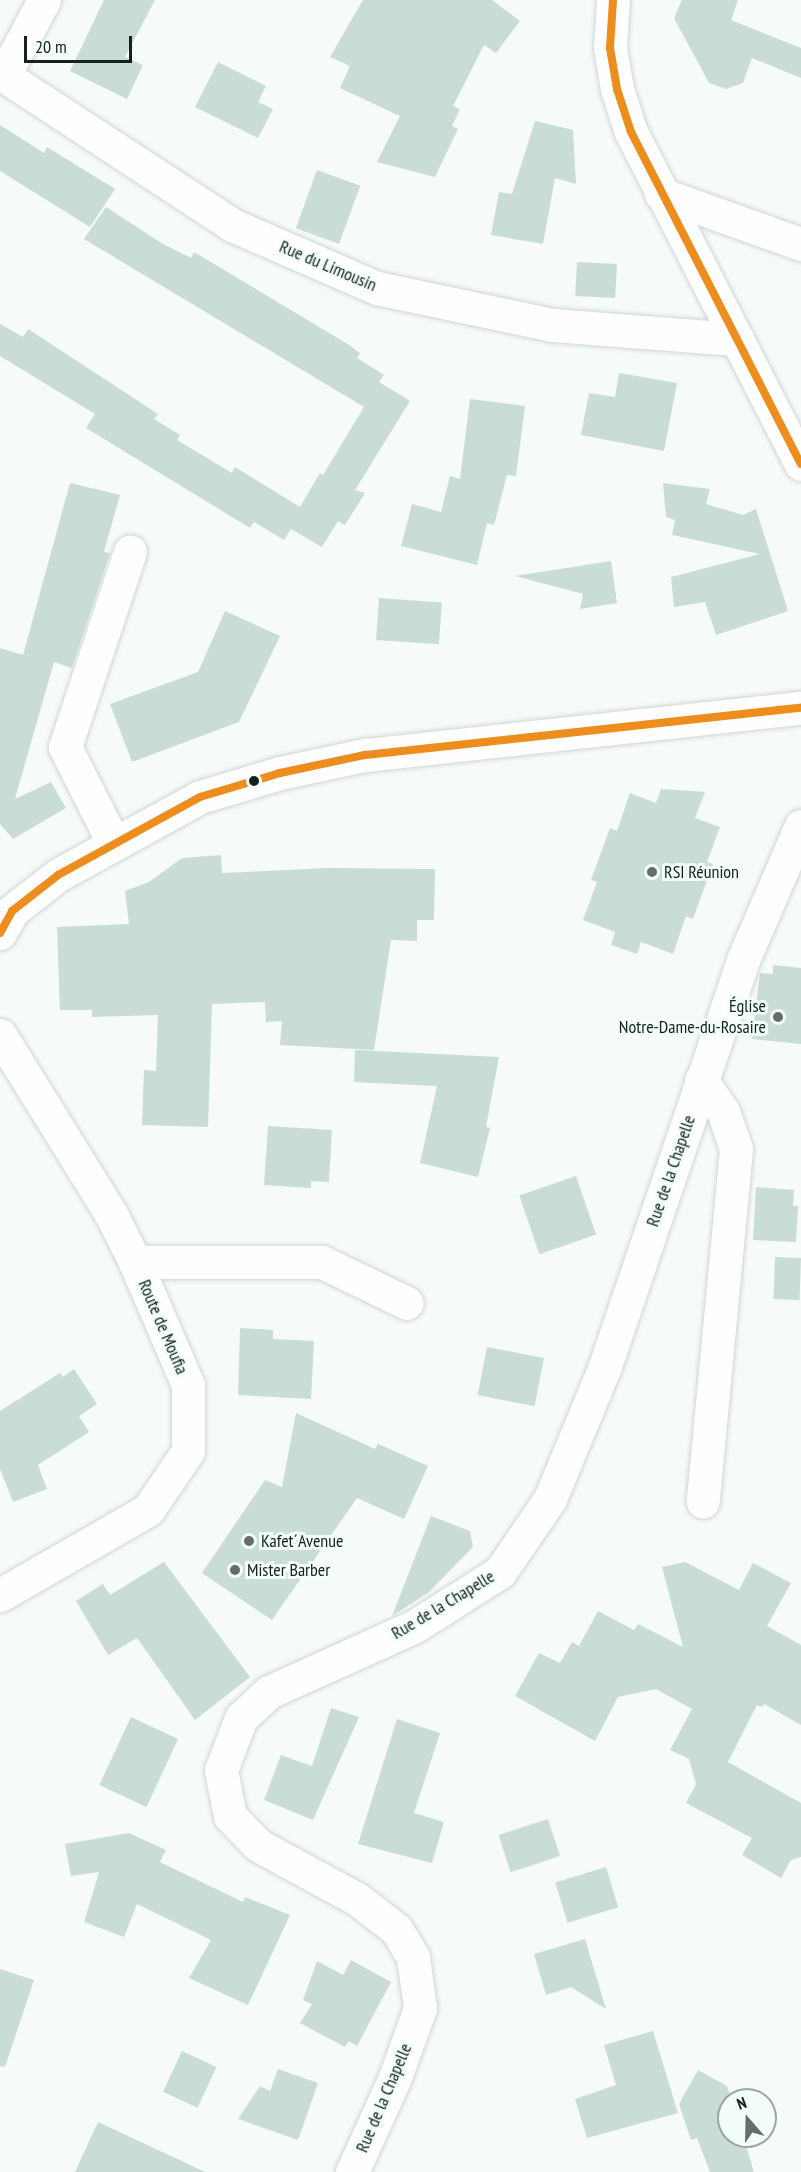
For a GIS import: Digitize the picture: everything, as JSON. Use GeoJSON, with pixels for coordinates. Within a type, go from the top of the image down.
{"type":"FeatureCollection","features":[{"type":"Feature","properties":{"kind":"street"},"geometry":{"type":"LineString","coordinates":[[2,74],[44,0]]}},
{"type":"Feature","properties":{"kind":"street"},"geometry":{"type":"LineString","coordinates":[[613,0],[610,48],[617,89],[631,132],[801,464]]}},
{"type":"Feature","properties":{"kind":"street","name":"Rue du Limousin"},"geometry":{"type":"LineString","coordinates":[[2,74],[232,225],[377,288],[553,326],[737,339]]}},
{"type":"Feature","properties":{"kind":"street"},"geometry":{"type":"LineString","coordinates":[[662,194],[801,244]]}},
{"type":"Feature","properties":{"kind":"street"},"geometry":{"type":"LineString","coordinates":[[114,844],[65,747],[130,552]]}},
{"type":"Feature","properties":{"kind":"street"},"geometry":{"type":"LineString","coordinates":[[0,933],[12,911],[58,875],[200,797],[280,773],[365,755],[801,708]]}},
{"type":"Feature","properties":{"kind":"street","name":"Rue de la Chapelle"},"geometry":{"type":"LineString","coordinates":[[352,2172],[394,2080],[420,2008],[413,1957],[396,1929],[357,1899],[258,1845],[230,1816],[221,1770],[241,1718],[269,1692],[415,1626],[500,1572],[550,1499],[567,1464],[605,1366],[743,960],[801,826]]}},
{"type":"Feature","properties":{"kind":"street","name":"Route de Moufia"},"geometry":{"type":"LineString","coordinates":[[0,1035],[111,1214],[135,1262],[188,1385],[188,1451],[148,1510],[0,1595]]}},
{"type":"Feature","properties":{"kind":"street"},"geometry":{"type":"LineString","coordinates":[[701,1080],[723,1111],[736,1149],[703,1502]]}},
{"type":"Feature","properties":{"kind":"street"},"geometry":{"type":"LineString","coordinates":[[135,1262],[321,1262],[407,1303]]}},
{"type":"Feature","properties":{"kind":"building"},"geometry":{"type":"Polygon","coordinates":[[[104,0],[155,0],[125,57],[143,65],[127,99],[70,71],[104,0]]]}},
{"type":"Feature","properties":{"kind":"building"},"geometry":{"type":"Polygon","coordinates":[[[363,0],[492,0],[520,21],[496,53],[484,45],[453,106],[460,109],[452,126],[458,129],[435,177],[377,162],[400,116],[340,88],[350,66],[330,57],[363,0]]]}},
{"type":"Feature","properties":{"kind":"building"},"geometry":{"type":"Polygon","coordinates":[[[682,0],[738,0],[731,20],[801,48],[801,78],[752,58],[743,83],[726,89],[709,83],[674,18],[682,0]]]}},
{"type":"Feature","properties":{"kind":"building"},"geometry":{"type":"Polygon","coordinates":[[[218,62],[266,86],[258,102],[273,109],[258,138],[195,107],[218,62]]]}},
{"type":"Feature","properties":{"kind":"building"},"geometry":{"type":"Polygon","coordinates":[[[535,121],[573,130],[576,184],[555,178],[543,244],[491,235],[499,192],[512,194],[535,121]]]}},
{"type":"Feature","properties":{"kind":"building"},"geometry":{"type":"Polygon","coordinates":[[[0,125],[44,153],[47,147],[115,189],[90,227],[0,171],[0,125]]]}},
{"type":"Feature","properties":{"kind":"building"},"geometry":{"type":"Polygon","coordinates":[[[317,170],[360,186],[339,244],[296,228],[317,170]]]}},
{"type":"Feature","properties":{"kind":"building"},"geometry":{"type":"Polygon","coordinates":[[[106,207],[163,244],[191,258],[194,252],[346,343],[360,353],[357,358],[384,375],[379,382],[410,401],[355,490],[365,493],[345,525],[338,521],[322,547],[291,529],[284,540],[254,522],[250,528],[86,428],[95,414],[0,356],[0,324],[23,337],[28,329],[158,414],[154,419],[180,435],[177,440],[232,473],[235,467],[300,507],[320,473],[323,475],[364,407],[84,239],[106,207]]]}},
{"type":"Feature","properties":{"kind":"building"},"geometry":{"type":"Polygon","coordinates":[[[577,262],[617,264],[615,298],[575,296],[577,262]]]}},
{"type":"Feature","properties":{"kind":"building"},"geometry":{"type":"Polygon","coordinates":[[[619,373],[677,383],[664,451],[581,435],[589,393],[615,397],[619,373]]]}},
{"type":"Feature","properties":{"kind":"building"},"geometry":{"type":"Polygon","coordinates":[[[470,399],[525,406],[516,476],[507,475],[494,525],[487,523],[477,565],[401,546],[412,504],[441,512],[450,476],[460,479],[470,399]]]}},
{"type":"Feature","properties":{"kind":"building"},"geometry":{"type":"Polygon","coordinates":[[[70,483],[120,495],[104,552],[110,553],[72,668],[54,662],[15,799],[51,782],[66,808],[13,839],[0,824],[0,648],[23,655],[70,483]]]}},
{"type":"Feature","properties":{"kind":"building"},"geometry":{"type":"Polygon","coordinates":[[[663,483],[710,489],[706,504],[743,515],[756,509],[788,611],[716,635],[705,602],[674,607],[671,577],[760,554],[672,535],[675,520],[666,517],[663,483]]]}},
{"type":"Feature","properties":{"kind":"building"},"geometry":{"type":"Polygon","coordinates":[[[611,561],[617,603],[580,609],[583,594],[515,576],[611,561]]]}},
{"type":"Feature","properties":{"kind":"building"},"geometry":{"type":"Polygon","coordinates":[[[379,598],[442,602],[439,644],[376,640],[379,598]]]}},
{"type":"Feature","properties":{"kind":"building"},"geometry":{"type":"Polygon","coordinates":[[[225,611],[280,636],[239,722],[132,762],[110,704],[198,672],[225,611]]]}},
{"type":"Feature","properties":{"kind":"building","name":"RSI Réunion"},"geometry":{"type":"Polygon","coordinates":[[[661,789],[705,792],[695,818],[720,827],[707,862],[713,864],[693,919],[686,916],[673,954],[641,942],[637,954],[611,945],[615,932],[583,920],[597,882],[591,880],[610,828],[617,831],[630,793],[656,803],[661,789]]]}},
{"type":"Feature","properties":{"kind":"building"},"geometry":{"type":"Polygon","coordinates":[[[221,855],[222,873],[327,868],[435,869],[434,920],[417,920],[417,941],[391,940],[374,1050],[280,1045],[282,1021],[266,1022],[265,1002],[212,1004],[208,1127],[142,1125],[144,1070],[156,1071],[158,1015],[92,1017],[92,1010],[60,1010],[57,927],[129,924],[125,891],[149,882],[182,858],[221,855]]]}},
{"type":"Feature","properties":{"kind":"building","name":"Église Notre-Dame-du-Rosaire"},"geometry":{"type":"Polygon","coordinates":[[[773,965],[801,968],[801,1044],[752,1039],[760,973],[773,974],[773,965]]]}},
{"type":"Feature","properties":{"kind":"building"},"geometry":{"type":"Polygon","coordinates":[[[355,1050],[499,1057],[486,1127],[490,1128],[478,1177],[420,1163],[437,1086],[354,1082],[355,1050]]]}},
{"type":"Feature","properties":{"kind":"building"},"geometry":{"type":"Polygon","coordinates":[[[268,1126],[332,1130],[329,1182],[311,1181],[311,1188],[264,1185],[268,1126]]]}},
{"type":"Feature","properties":{"kind":"building"},"geometry":{"type":"Polygon","coordinates":[[[576,1176],[596,1235],[539,1254],[519,1196],[576,1176]]]}},
{"type":"Feature","properties":{"kind":"building"},"geometry":{"type":"Polygon","coordinates":[[[756,1187],[794,1190],[793,1206],[798,1206],[796,1242],[753,1240],[756,1187]]]}},
{"type":"Feature","properties":{"kind":"building"},"geometry":{"type":"Polygon","coordinates":[[[775,1257],[801,1258],[800,1300],[774,1299],[775,1257]]]}},
{"type":"Feature","properties":{"kind":"building"},"geometry":{"type":"Polygon","coordinates":[[[240,1328],[273,1330],[273,1339],[314,1341],[311,1399],[238,1395],[240,1328]]]}},
{"type":"Feature","properties":{"kind":"building"},"geometry":{"type":"Polygon","coordinates":[[[487,1347],[544,1358],[535,1406],[478,1395],[487,1347]]]}},
{"type":"Feature","properties":{"kind":"building"},"geometry":{"type":"Polygon","coordinates":[[[74,1369],[97,1404],[79,1416],[89,1432],[38,1465],[47,1489],[13,1502],[0,1469],[0,1411],[60,1373],[63,1377],[74,1369]]]}},
{"type":"Feature","properties":{"kind":"building"},"geometry":{"type":"Polygon","coordinates":[[[296,1413],[375,1449],[378,1444],[428,1466],[404,1519],[357,1498],[272,1620],[202,1573],[265,1480],[282,1487],[296,1413]]]}},
{"type":"Feature","properties":{"kind":"building"},"geometry":{"type":"Polygon","coordinates":[[[431,1516],[470,1531],[473,1547],[429,1592],[392,1616],[431,1516]]]}},
{"type":"Feature","properties":{"kind":"building"},"geometry":{"type":"Polygon","coordinates":[[[164,1562],[250,1677],[195,1720],[137,1638],[108,1655],[76,1601],[103,1584],[110,1595],[164,1562]]]}},
{"type":"Feature","properties":{"kind":"building"},"geometry":{"type":"Polygon","coordinates":[[[685,1562],[739,1590],[753,1563],[791,1583],[767,1626],[801,1645],[801,1725],[764,1704],[762,1707],[757,1705],[728,1762],[801,1803],[801,1857],[791,1860],[781,1878],[742,1855],[752,1838],[686,1803],[696,1784],[689,1759],[670,1750],[692,1709],[656,1689],[618,1697],[595,1741],[515,1696],[539,1653],[560,1663],[572,1642],[579,1646],[598,1611],[634,1630],[638,1624],[683,1647],[662,1567],[685,1562]]]}},
{"type":"Feature","properties":{"kind":"building"},"geometry":{"type":"Polygon","coordinates":[[[331,1708],[359,1717],[313,1820],[264,1800],[281,1755],[312,1766],[331,1708]]]}},
{"type":"Feature","properties":{"kind":"building"},"geometry":{"type":"Polygon","coordinates":[[[131,1717],[178,1739],[146,1807],[99,1785],[131,1717]]]}},
{"type":"Feature","properties":{"kind":"building"},"geometry":{"type":"Polygon","coordinates":[[[397,1719],[440,1733],[414,1813],[444,1822],[432,1863],[358,1844],[397,1719]]]}},
{"type":"Feature","properties":{"kind":"building"},"geometry":{"type":"Polygon","coordinates":[[[548,1819],[560,1856],[511,1872],[499,1835],[548,1819]]]}},
{"type":"Feature","properties":{"kind":"building"},"geometry":{"type":"Polygon","coordinates":[[[129,1833],[166,1850],[160,1862],[243,1902],[245,1897],[290,1915],[248,2005],[189,1978],[211,1940],[137,1904],[124,1937],[84,1922],[99,1872],[71,1876],[65,1844],[129,1833]]]}},
{"type":"Feature","properties":{"kind":"building"},"geometry":{"type":"Polygon","coordinates":[[[606,1867],[618,1907],[568,1923],[555,1882],[606,1867]]]}},
{"type":"Feature","properties":{"kind":"building"},"geometry":{"type":"Polygon","coordinates":[[[585,1939],[606,2009],[571,1987],[546,1995],[534,1954],[585,1939]]]}},
{"type":"Feature","properties":{"kind":"building"},"geometry":{"type":"Polygon","coordinates":[[[351,1960],[391,1982],[357,2046],[349,2041],[345,2047],[300,2023],[312,2004],[303,2000],[317,1961],[343,1975],[351,1960]]]}},
{"type":"Feature","properties":{"kind":"building"},"geometry":{"type":"Polygon","coordinates":[[[0,1969],[34,1980],[5,2067],[0,2066],[0,1969]]]}},
{"type":"Feature","properties":{"kind":"building"},"geometry":{"type":"Polygon","coordinates":[[[653,2031],[678,2113],[587,2138],[575,2099],[616,2085],[604,2045],[653,2031]]]}},
{"type":"Feature","properties":{"kind":"building"},"geometry":{"type":"Polygon","coordinates":[[[182,2051],[216,2067],[197,2108],[163,2092],[182,2051]]]}},
{"type":"Feature","properties":{"kind":"building"},"geometry":{"type":"Polygon","coordinates":[[[278,2069],[318,2083],[298,2140],[238,2119],[260,2086],[270,2091],[278,2069]]]}},
{"type":"Feature","properties":{"kind":"building"},"geometry":{"type":"Polygon","coordinates":[[[698,2070],[727,2086],[728,2088],[717,2088],[717,2148],[747,2148],[754,2172],[710,2172],[697,2138],[691,2140],[679,2104],[698,2070]]]}},
{"type":"Feature","properties":{"kind":"building"},"geometry":{"type":"Polygon","coordinates":[[[98,2122],[205,2172],[75,2172],[98,2122]]]}},
{"type":"Feature","properties":{"kind":"transit line"},"geometry":{"type":"LineString","coordinates":[[613,0],[610,48],[617,89],[631,132],[801,464]]}},
{"type":"Feature","properties":{"kind":"transit line"},"geometry":{"type":"LineString","coordinates":[[0,933],[12,911],[58,875],[200,797],[280,773],[365,755],[801,708]]}},
{"type":"Feature","properties":{"kind":"place","name":"RSI Réunion"},"geometry":{"type":"Point","coordinates":[652,872]}},
{"type":"Feature","properties":{"kind":"place","name":"Église Notre-Dame-du-Rosaire"},"geometry":{"type":"Point","coordinates":[778,1017]}},
{"type":"Feature","properties":{"kind":"place","name":"Kafet´Avenue"},"geometry":{"type":"Point","coordinates":[249,1541]}},
{"type":"Feature","properties":{"kind":"place","name":"Mister Barber"},"geometry":{"type":"Point","coordinates":[235,1570]}}]}
